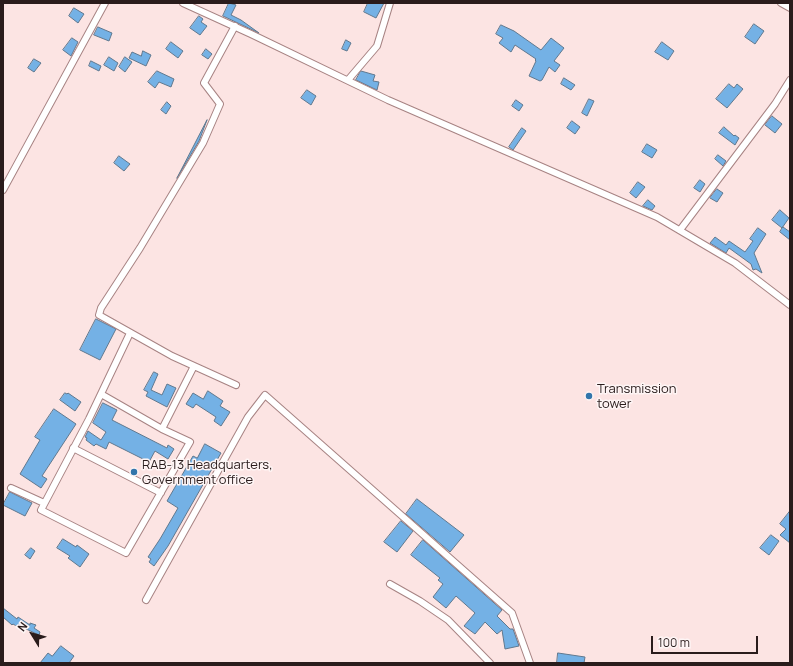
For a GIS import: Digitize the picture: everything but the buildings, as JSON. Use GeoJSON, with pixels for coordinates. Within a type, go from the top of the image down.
{"type":"FeatureCollection","features":[{"type":"Feature","properties":{"kind":"street"},"geometry":{"type":"LineString","coordinates":[[3,190],[105,3]]}},
{"type":"Feature","properties":{"kind":"street"},"geometry":{"type":"LineString","coordinates":[[183,3],[235,26],[388,100],[657,217],[735,263],[790,305]]}},
{"type":"Feature","properties":{"kind":"street"},"geometry":{"type":"LineString","coordinates":[[348,80],[377,46],[390,3]]}},
{"type":"Feature","properties":{"kind":"street"},"geometry":{"type":"LineString","coordinates":[[781,3],[790,8]]}},
{"type":"Feature","properties":{"kind":"street"},"geometry":{"type":"LineString","coordinates":[[235,26],[204,84],[220,104],[203,143],[140,248],[101,308],[99,315],[172,356],[236,385]]}},
{"type":"Feature","properties":{"kind":"street"},"geometry":{"type":"LineString","coordinates":[[680,230],[775,104],[790,80]]}},
{"type":"Feature","properties":{"kind":"street"},"geometry":{"type":"LineString","coordinates":[[101,394],[162,429],[190,442],[126,553],[40,510],[101,394],[130,333]]}},
{"type":"Feature","properties":{"kind":"street"},"geometry":{"type":"LineString","coordinates":[[162,429],[194,366]]}},
{"type":"Feature","properties":{"kind":"street"},"geometry":{"type":"LineString","coordinates":[[146,600],[248,417],[265,395],[512,613],[530,663]]}},
{"type":"Feature","properties":{"kind":"street"},"geometry":{"type":"LineString","coordinates":[[73,448],[161,493]]}},
{"type":"Feature","properties":{"kind":"street"},"geometry":{"type":"LineString","coordinates":[[11,488],[44,503]]}},
{"type":"Feature","properties":{"kind":"street"},"geometry":{"type":"LineString","coordinates":[[390,584],[420,601],[448,620],[490,663]]}},
{"type":"Feature","properties":{"kind":"place","name":"Transmission tower"},"geometry":{"type":"Point","coordinates":[589,396]}},
{"type":"Feature","properties":{"kind":"place","name":"RAB-13 Headquarters, Government office"},"geometry":{"type":"Point","coordinates":[134,472]}}]}
